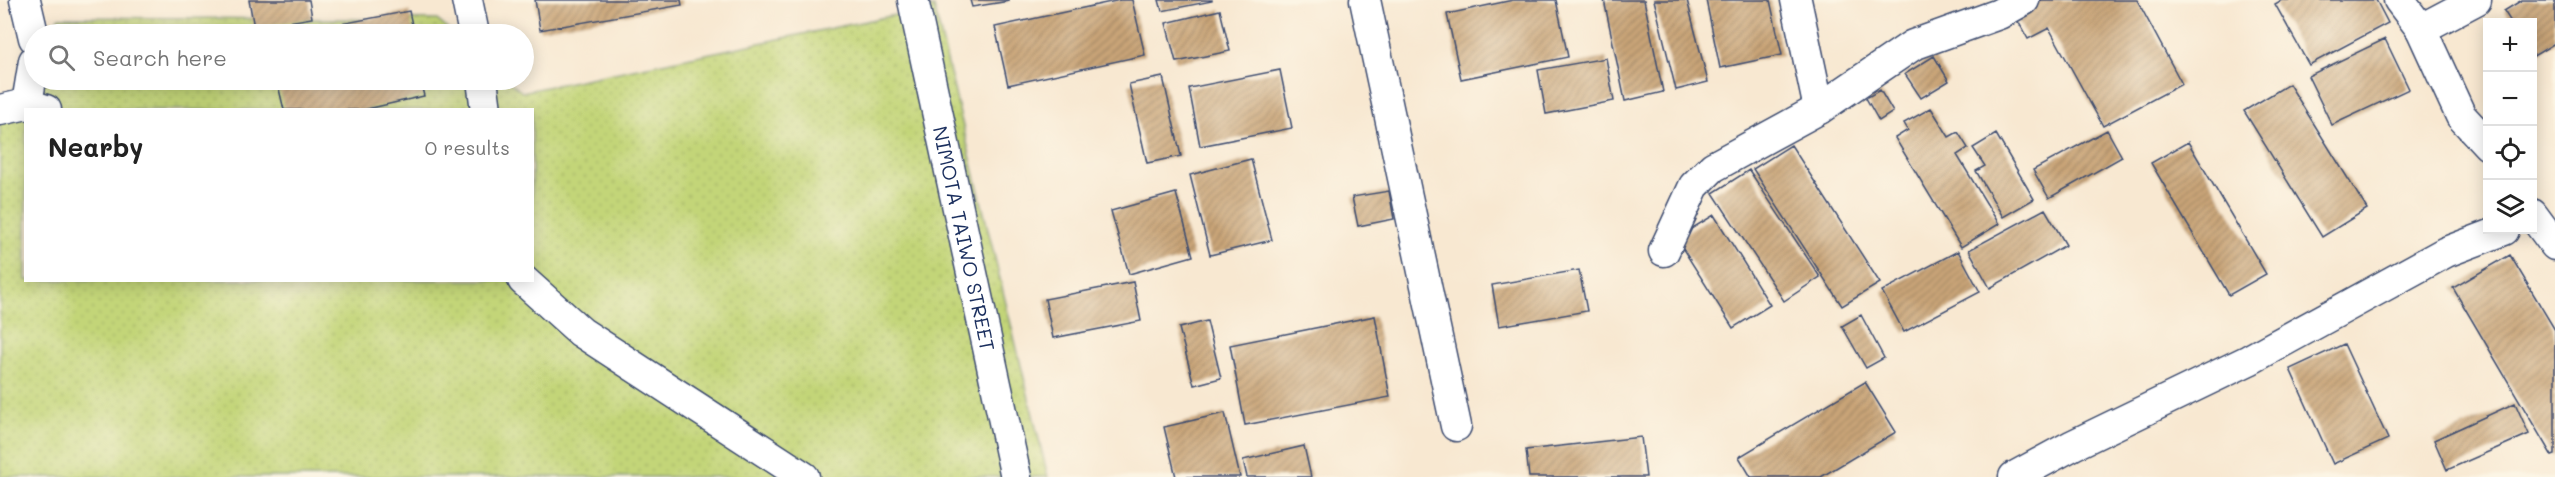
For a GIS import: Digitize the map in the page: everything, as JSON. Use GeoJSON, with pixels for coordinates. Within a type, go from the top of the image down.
{"type":"FeatureCollection","features":[{"type":"Feature","properties":{"kind":"street"},"geometry":{"type":"LineString","coordinates":[[25,0],[31,24]]}},
{"type":"Feature","properties":{"kind":"street"},"geometry":{"type":"LineString","coordinates":[[467,0],[472,24]]}},
{"type":"Feature","properties":{"kind":"street","name":"NIMOTA TAIWO STREET"},"geometry":{"type":"LineString","coordinates":[[913,0],[1016,477]]}},
{"type":"Feature","properties":{"kind":"street"},"geometry":{"type":"LineString","coordinates":[[1365,0],[1456,426]]}},
{"type":"Feature","properties":{"kind":"street"},"geometry":{"type":"LineString","coordinates":[[1796,0],[1819,109]]}},
{"type":"Feature","properties":{"kind":"street"},"geometry":{"type":"LineString","coordinates":[[1664,251],[1694,186],[1713,167],[1819,109],[1913,45],[1999,14],[2024,0]]}},
{"type":"Feature","properties":{"kind":"street"},"geometry":{"type":"LineString","coordinates":[[2399,0],[2421,29],[2461,116],[2483,141]]}},
{"type":"Feature","properties":{"kind":"street"},"geometry":{"type":"LineString","coordinates":[[2421,29],[2476,0]]}},
{"type":"Feature","properties":{"kind":"street"},"geometry":{"type":"LineString","coordinates":[[24,108],[28,90]]}},
{"type":"Feature","properties":{"kind":"street"},"geometry":{"type":"LineString","coordinates":[[483,90],[486,108]]}},
{"type":"Feature","properties":{"kind":"street"},"geometry":{"type":"LineString","coordinates":[[2539,217],[2555,245]]}},
{"type":"Feature","properties":{"kind":"street"},"geometry":{"type":"LineString","coordinates":[[2014,477],[2073,445],[2249,360],[2446,252],[2486,234]]}},
{"type":"Feature","properties":{"kind":"street"},"geometry":{"type":"LineString","coordinates":[[525,282],[581,332],[804,477]]}},
{"type":"Feature","properties":{"kind":"green space"},"geometry":{"type":"Polygon","coordinates":[[[934,7],[1048,477],[0,477],[0,111],[24,72],[24,90],[520,90],[522,92],[534,90],[934,7]]]}},
{"type":"Feature","properties":{"kind":"green space"},"geometry":{"type":"Polygon","coordinates":[[[59,17],[437,20],[442,24],[54,24],[59,17]]]}},
{"type":"Feature","properties":{"kind":"building"},"geometry":{"type":"Polygon","coordinates":[[[249,0],[309,0],[312,18],[277,24],[253,24],[249,0]]]}},
{"type":"Feature","properties":{"kind":"building"},"geometry":{"type":"Polygon","coordinates":[[[535,0],[681,0],[682,5],[540,30],[535,0]]]}},
{"type":"Feature","properties":{"kind":"building"},"geometry":{"type":"Polygon","coordinates":[[[970,0],[1009,0],[1009,1],[972,7],[970,0]]]}},
{"type":"Feature","properties":{"kind":"building"},"geometry":{"type":"Polygon","coordinates":[[[1120,0],[1132,0],[1145,55],[1008,85],[995,27],[1120,0]]]}},
{"type":"Feature","properties":{"kind":"building"},"geometry":{"type":"Polygon","coordinates":[[[1159,0],[1212,0],[1212,1],[1162,11],[1159,0]]]}},
{"type":"Feature","properties":{"kind":"building"},"geometry":{"type":"Polygon","coordinates":[[[1513,0],[1556,0],[1568,57],[1461,79],[1447,14],[1513,0]]]}},
{"type":"Feature","properties":{"kind":"building"},"geometry":{"type":"Polygon","coordinates":[[[1604,0],[1644,0],[1663,92],[1625,101],[1604,0]]]}},
{"type":"Feature","properties":{"kind":"building"},"geometry":{"type":"Polygon","coordinates":[[[1654,0],[1687,0],[1708,82],[1676,90],[1654,0]]]}},
{"type":"Feature","properties":{"kind":"building"},"geometry":{"type":"Polygon","coordinates":[[[1706,0],[1770,0],[1782,55],[1720,68],[1706,0]]]}},
{"type":"Feature","properties":{"kind":"building"},"geometry":{"type":"Polygon","coordinates":[[[2041,0],[2137,0],[2182,84],[2103,126],[2049,28],[2028,39],[2014,14],[2041,0]]]}},
{"type":"Feature","properties":{"kind":"building"},"geometry":{"type":"Polygon","coordinates":[[[2282,0],[2376,0],[2388,23],[2309,65],[2275,4],[2282,0]]]}},
{"type":"Feature","properties":{"kind":"building"},"geometry":{"type":"Polygon","coordinates":[[[2522,0],[2555,0],[2555,43],[2537,54],[2537,18],[2508,18],[2504,11],[2522,0]]]}},
{"type":"Feature","properties":{"kind":"building"},"geometry":{"type":"Polygon","coordinates":[[[1220,10],[1230,51],[1176,62],[1166,23],[1220,10]]]}},
{"type":"Feature","properties":{"kind":"building"},"geometry":{"type":"Polygon","coordinates":[[[409,11],[412,24],[340,24],[409,11]]]}},
{"type":"Feature","properties":{"kind":"building"},"geometry":{"type":"Polygon","coordinates":[[[2385,39],[2409,89],[2332,125],[2308,76],[2385,39]]]}},
{"type":"Feature","properties":{"kind":"building"},"geometry":{"type":"Polygon","coordinates":[[[1934,56],[1949,81],[1921,98],[1905,74],[1934,56]]]}},
{"type":"Feature","properties":{"kind":"building"},"geometry":{"type":"Polygon","coordinates":[[[1606,58],[1614,101],[1546,114],[1538,70],[1606,58]]]}},
{"type":"Feature","properties":{"kind":"building"},"geometry":{"type":"Polygon","coordinates":[[[1280,70],[1292,128],[1200,146],[1189,88],[1280,70]]]}},
{"type":"Feature","properties":{"kind":"building"},"geometry":{"type":"Polygon","coordinates":[[[1163,77],[1181,156],[1147,163],[1129,84],[1163,77]]]}},
{"type":"Feature","properties":{"kind":"building"},"geometry":{"type":"Polygon","coordinates":[[[2289,84],[2367,209],[2322,237],[2244,111],[2289,84]]]}},
{"type":"Feature","properties":{"kind":"building"},"geometry":{"type":"Polygon","coordinates":[[[279,90],[422,90],[424,96],[372,108],[284,108],[279,90]]]}},
{"type":"Feature","properties":{"kind":"building"},"geometry":{"type":"Polygon","coordinates":[[[1880,90],[1893,112],[1879,121],[1866,98],[1880,90]]]}},
{"type":"Feature","properties":{"kind":"building"},"geometry":{"type":"Polygon","coordinates":[[[1931,108],[1949,137],[1958,132],[1968,148],[1957,155],[1999,224],[1961,247],[1895,138],[1908,130],[1904,123],[1931,108]]]}},
{"type":"Feature","properties":{"kind":"building"},"geometry":{"type":"Polygon","coordinates":[[[2107,130],[2122,157],[2049,198],[2033,170],[2107,130]]]}},
{"type":"Feature","properties":{"kind":"building"},"geometry":{"type":"Polygon","coordinates":[[[1996,134],[2034,199],[2003,217],[1976,171],[1985,166],[1973,148],[1996,134]]]}},
{"type":"Feature","properties":{"kind":"building"},"geometry":{"type":"Polygon","coordinates":[[[2188,142],[2266,274],[2229,295],[2151,163],[2188,142]]]}},
{"type":"Feature","properties":{"kind":"building"},"geometry":{"type":"Polygon","coordinates":[[[1791,145],[1880,283],[1842,306],[1753,169],[1791,145]]]}},
{"type":"Feature","properties":{"kind":"building"},"geometry":{"type":"Polygon","coordinates":[[[1251,159],[1272,240],[1210,255],[1190,175],[1251,159]]]}},
{"type":"Feature","properties":{"kind":"building"},"geometry":{"type":"Polygon","coordinates":[[[1749,170],[1820,277],[1784,301],[1713,193],[1749,170]]]}},
{"type":"Feature","properties":{"kind":"building"},"geometry":{"type":"Polygon","coordinates":[[[1389,191],[1394,219],[1358,226],[1352,197],[1389,191]]]}},
{"type":"Feature","properties":{"kind":"building"},"geometry":{"type":"Polygon","coordinates":[[[1176,193],[1193,256],[1129,274],[1111,211],[1176,193]]]}},
{"type":"Feature","properties":{"kind":"building"},"geometry":{"type":"Polygon","coordinates":[[[2045,209],[2066,245],[1990,288],[1969,250],[2045,209]]]}},
{"type":"Feature","properties":{"kind":"building"},"geometry":{"type":"Polygon","coordinates":[[[1714,215],[1770,305],[1733,328],[1676,238],[1714,215]]]}},
{"type":"Feature","properties":{"kind":"building"},"geometry":{"type":"Polygon","coordinates":[[[1958,251],[1980,292],[1904,332],[1882,291],[1958,251]]]}},
{"type":"Feature","properties":{"kind":"building"},"geometry":{"type":"Polygon","coordinates":[[[2510,255],[2555,330],[2555,455],[2552,456],[2453,288],[2510,255]]]}},
{"type":"Feature","properties":{"kind":"building"},"geometry":{"type":"Polygon","coordinates":[[[1579,270],[1587,311],[1499,326],[1492,285],[1579,270]]]}},
{"type":"Feature","properties":{"kind":"building"},"geometry":{"type":"Polygon","coordinates":[[[1133,282],[1141,321],[1053,338],[1045,299],[1133,282]]]}},
{"type":"Feature","properties":{"kind":"building"},"geometry":{"type":"Polygon","coordinates":[[[1861,315],[1884,358],[1866,368],[1842,326],[1861,315]]]}},
{"type":"Feature","properties":{"kind":"building"},"geometry":{"type":"Polygon","coordinates":[[[1375,316],[1390,397],[1245,425],[1230,345],[1375,316]]]}},
{"type":"Feature","properties":{"kind":"building"},"geometry":{"type":"Polygon","coordinates":[[[1207,321],[1221,378],[1194,385],[1179,328],[1207,321]]]}},
{"type":"Feature","properties":{"kind":"building"},"geometry":{"type":"Polygon","coordinates":[[[2344,344],[2388,439],[2333,464],[2290,369],[2344,344]]]}},
{"type":"Feature","properties":{"kind":"building"},"geometry":{"type":"Polygon","coordinates":[[[1865,382],[1896,432],[1821,477],[1751,477],[1739,457],[1865,382]]]}},
{"type":"Feature","properties":{"kind":"building"},"geometry":{"type":"Polygon","coordinates":[[[2515,403],[2529,434],[2447,470],[2434,440],[2515,403]]]}},
{"type":"Feature","properties":{"kind":"building"},"geometry":{"type":"Polygon","coordinates":[[[1225,413],[1240,477],[1176,477],[1164,427],[1225,413]]]}},
{"type":"Feature","properties":{"kind":"building"},"geometry":{"type":"Polygon","coordinates":[[[1641,437],[1646,477],[1529,477],[1526,450],[1641,437]]]}},
{"type":"Feature","properties":{"kind":"building"},"geometry":{"type":"Polygon","coordinates":[[[1304,446],[1311,477],[1247,477],[1243,460],[1304,446]]]}}]}
